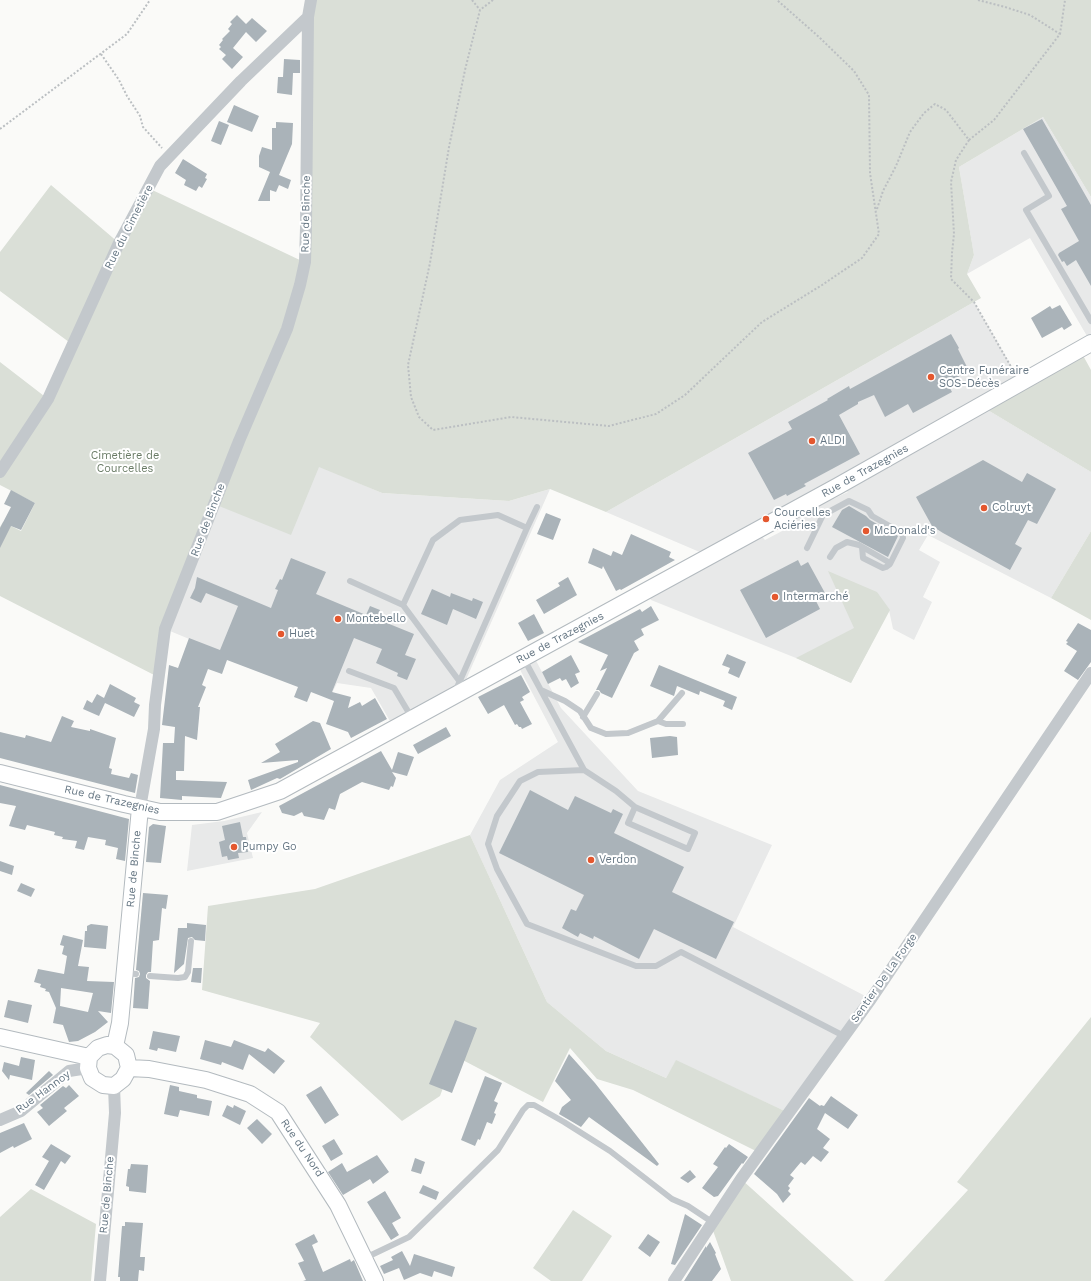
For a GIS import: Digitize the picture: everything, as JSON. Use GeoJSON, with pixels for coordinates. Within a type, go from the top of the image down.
{"type":"FeatureCollection","features":[{"type":"Feature","properties":{"kind":"main road","name":"Rue de Trazegnies"},"geometry":{"type":"LineString","coordinates":[[0,773],[160,812],[217,812],[280,791],[412,718],[457,688],[524,658],[845,483],[1091,343]]}},
{"type":"Feature","properties":{"kind":"main road","name":"Rue de Binche"},"geometry":{"type":"LineString","coordinates":[[115,1046],[130,973],[140,808]]}},
{"type":"Feature","properties":{"kind":"main road"},"geometry":{"type":"LineString","coordinates":[[0,1037],[89,1063]]}},
{"type":"Feature","properties":{"kind":"main road"},"geometry":{"type":"LineString","coordinates":[[107,1045],[115,1046],[126,1055],[129,1068],[123,1079],[114,1086],[103,1085],[92,1078],[89,1063],[98,1048],[107,1045]]}},
{"type":"Feature","properties":{"kind":"main road","name":"Rue du Nord"},"geometry":{"type":"LineString","coordinates":[[129,1068],[149,1069],[206,1080],[250,1094],[278,1112],[338,1205],[375,1281]]}},
{"type":"Feature","properties":{"kind":"street","name":"Rue de Binche"},"geometry":{"type":"LineString","coordinates":[[140,808],[154,729],[155,705],[165,629],[239,441],[287,329],[300,285],[304,262],[306,235],[308,17],[311,0]]}},
{"type":"Feature","properties":{"kind":"street","name":"Rue du Cimetière"},"geometry":{"type":"LineString","coordinates":[[0,472],[48,399],[119,243],[160,166],[242,81],[308,17]]}},
{"type":"Feature","properties":{"kind":"street","name":"Sentier De La Forge"},"geometry":{"type":"LineString","coordinates":[[674,1281],[756,1158],[884,979],[1091,673]]}},
{"type":"Feature","properties":{"kind":"street","name":"Rue Hannoy"},"geometry":{"type":"LineString","coordinates":[[0,1120],[22,1111],[69,1071],[89,1063]]}},
{"type":"Feature","properties":{"kind":"street","name":"Rue de Binche"},"geometry":{"type":"LineString","coordinates":[[100,1281],[115,1113],[114,1086]]}},
{"type":"Feature","properties":{"kind":"lane"},"geometry":{"type":"LineString","coordinates":[[1024,153],[1049,196],[1026,210],[1091,321]]}},
{"type":"Feature","properties":{"kind":"lane"},"geometry":{"type":"LineString","coordinates":[[807,548],[823,515],[849,501],[868,510],[872,516],[902,533],[903,538],[890,562],[862,547],[847,542],[836,548],[830,557]]}},
{"type":"Feature","properties":{"kind":"lane"},"geometry":{"type":"LineString","coordinates":[[457,688],[537,507]]}},
{"type":"Feature","properties":{"kind":"lane"},"geometry":{"type":"LineString","coordinates":[[403,605],[433,540],[460,520],[498,515],[528,528]]}},
{"type":"Feature","properties":{"kind":"lane"},"geometry":{"type":"LineString","coordinates":[[350,581],[403,605],[457,688]]}},
{"type":"Feature","properties":{"kind":"lane"},"geometry":{"type":"LineString","coordinates":[[524,658],[584,770],[616,791],[635,807],[695,833],[688,849],[628,823],[635,807]]}},
{"type":"Feature","properties":{"kind":"lane"},"geometry":{"type":"LineString","coordinates":[[349,671],[394,688],[412,718]]}},
{"type":"Feature","properties":{"kind":"lane"},"geometry":{"type":"LineString","coordinates":[[541,690],[565,701],[580,711],[591,728],[606,734],[628,733],[658,721],[682,693]]}},
{"type":"Feature","properties":{"kind":"lane"},"geometry":{"type":"LineString","coordinates":[[583,717],[597,694]]}},
{"type":"Feature","properties":{"kind":"lane"},"geometry":{"type":"LineString","coordinates":[[658,721],[666,724],[683,724]]}},
{"type":"Feature","properties":{"kind":"lane"},"geometry":{"type":"LineString","coordinates":[[584,770],[538,772],[520,781],[497,816],[488,844],[497,869],[527,924],[636,966],[656,966],[681,952],[844,1036]]}},
{"type":"Feature","properties":{"kind":"lane"},"geometry":{"type":"LineString","coordinates":[[150,976],[185,977],[188,972],[192,941]]}},
{"type":"Feature","properties":{"kind":"lane"},"geometry":{"type":"LineString","coordinates":[[365,1258],[409,1237],[498,1150],[522,1110],[528,1106],[534,1105],[604,1146],[672,1199],[688,1206],[712,1222]]}},
{"type":"Feature","properties":{"kind":"path"},"geometry":{"type":"LineString","coordinates":[[0,129],[127,34],[150,0]]}},
{"type":"Feature","properties":{"kind":"path"},"geometry":{"type":"LineString","coordinates":[[472,0],[480,10]]}},
{"type":"Feature","properties":{"kind":"path"},"geometry":{"type":"LineString","coordinates":[[493,0],[480,10],[465,70],[452,131],[430,263],[408,365],[411,397],[419,417],[433,430],[511,417],[609,426],[656,414],[685,395],[762,322],[822,286],[862,258],[879,234],[870,173],[869,95],[854,71],[819,37],[777,0]]}},
{"type":"Feature","properties":{"kind":"path"},"geometry":{"type":"LineString","coordinates":[[978,0],[1030,15],[1060,34]]}},
{"type":"Feature","properties":{"kind":"path"},"geometry":{"type":"LineString","coordinates":[[1021,383],[974,302],[951,279],[954,234],[951,182],[956,160],[969,140],[994,120],[1060,34],[1065,0]]}},
{"type":"Feature","properties":{"kind":"path"},"geometry":{"type":"LineString","coordinates":[[101,54],[120,80],[127,96],[140,116],[143,127],[170,156]]}},
{"type":"Feature","properties":{"kind":"path"},"geometry":{"type":"LineString","coordinates":[[876,212],[882,191],[896,166],[910,132],[924,112],[935,104],[946,110],[969,140]]}},
{"type":"Feature","properties":{"kind":"shaded area"},"geometry":{"type":"Polygon","coordinates":[[[1043,117],[1091,197],[1091,343],[1030,238],[967,274],[974,255],[959,167],[1043,117]]]}},
{"type":"Feature","properties":{"kind":"shaded area"},"geometry":{"type":"Polygon","coordinates":[[[974,302],[1021,383],[981,406],[1091,472],[1091,531],[1051,598],[928,535],[919,550],[940,562],[923,597],[932,602],[914,640],[893,629],[889,610],[851,683],[796,658],[651,600],[646,591],[709,556],[606,512],[974,302]],[[838,487],[759,530],[765,540],[786,529],[784,522],[848,492],[838,487]]]}},
{"type":"Feature","properties":{"kind":"shaded area"},"geometry":{"type":"Polygon","coordinates":[[[319,466],[382,493],[509,501],[550,489],[461,691],[394,728],[371,688],[337,683],[330,697],[165,629],[214,504],[319,466]]]}},
{"type":"Feature","properties":{"kind":"shaded area"},"geometry":{"type":"Polygon","coordinates":[[[532,653],[561,708],[638,791],[772,845],[733,927],[871,999],[789,1113],[676,1061],[666,1078],[606,1051],[547,1002],[470,835],[500,780],[558,742],[516,662],[532,653]]]}},
{"type":"Feature","properties":{"kind":"shaded area"},"geometry":{"type":"Polygon","coordinates":[[[262,812],[247,833],[253,858],[187,871],[192,825],[224,821],[262,812]]]}},
{"type":"Feature","properties":{"kind":"green space","name":"Cimetière de Courcelles"},"geometry":{"type":"Polygon","coordinates":[[[311,0],[1091,0],[1091,197],[1043,117],[959,167],[974,255],[967,274],[981,298],[606,512],[550,489],[509,501],[382,493],[319,467],[291,535],[214,504],[165,629],[158,677],[0,596],[0,527],[3,522],[21,531],[35,503],[0,485],[0,362],[48,399],[73,345],[0,291],[0,252],[51,185],[119,243],[148,188],[304,262],[311,0]]]}},
{"type":"Feature","properties":{"kind":"green space"},"geometry":{"type":"Polygon","coordinates":[[[1080,350],[1091,370],[1091,472],[981,406],[1080,350]]]}},
{"type":"Feature","properties":{"kind":"green space"},"geometry":{"type":"Polygon","coordinates":[[[1091,531],[1091,620],[1051,598],[1091,531]]]}},
{"type":"Feature","properties":{"kind":"green space"},"geometry":{"type":"Polygon","coordinates":[[[828,571],[877,592],[890,610],[851,683],[796,658],[854,628],[828,571]]]}},
{"type":"Feature","properties":{"kind":"green space"},"geometry":{"type":"Polygon","coordinates":[[[470,835],[547,1002],[606,1051],[666,1078],[676,1060],[789,1113],[760,1153],[633,1090],[597,1079],[570,1048],[543,1102],[455,1056],[440,1096],[402,1121],[310,1037],[320,1023],[202,990],[208,906],[315,889],[470,835]]]}},
{"type":"Feature","properties":{"kind":"green space"},"geometry":{"type":"Polygon","coordinates":[[[1091,1017],[1091,1281],[884,1281],[968,1190],[957,1182],[1091,1017]]]}},
{"type":"Feature","properties":{"kind":"green space"},"geometry":{"type":"Polygon","coordinates":[[[741,1179],[854,1281],[731,1281],[711,1225],[741,1179]]]}},
{"type":"Feature","properties":{"kind":"green space"},"geometry":{"type":"Polygon","coordinates":[[[31,1189],[96,1224],[91,1281],[0,1281],[0,1217],[31,1189]]]}},
{"type":"Feature","properties":{"kind":"green space"},"geometry":{"type":"Polygon","coordinates":[[[573,1210],[612,1236],[582,1281],[551,1281],[533,1268],[573,1210]]]}},
{"type":"Feature","properties":{"kind":"building"},"geometry":{"type":"Polygon","coordinates":[[[237,15],[246,24],[252,18],[267,31],[256,42],[246,32],[233,48],[243,57],[232,69],[222,59],[226,55],[219,49],[221,47],[219,45],[223,40],[222,39],[230,31],[228,29],[232,24],[230,22],[237,15]]]}},
{"type":"Feature","properties":{"kind":"building"},"geometry":{"type":"Polygon","coordinates":[[[284,59],[300,60],[300,73],[293,73],[292,95],[277,93],[278,77],[283,77],[284,59]]]}},
{"type":"Feature","properties":{"kind":"building"},"geometry":{"type":"Polygon","coordinates":[[[234,105],[259,116],[252,132],[227,122],[234,105]]]}},
{"type":"Feature","properties":{"kind":"building"},"geometry":{"type":"Polygon","coordinates":[[[1042,119],[1091,205],[1091,286],[1076,260],[1067,266],[1064,261],[1062,262],[1058,255],[1079,241],[1061,209],[1067,206],[1023,129],[1042,119]]]}},
{"type":"Feature","properties":{"kind":"building"},"geometry":{"type":"Polygon","coordinates":[[[219,121],[229,125],[221,145],[211,141],[219,121]]]}},
{"type":"Feature","properties":{"kind":"building"},"geometry":{"type":"Polygon","coordinates":[[[276,122],[293,123],[292,144],[279,175],[291,180],[288,189],[279,185],[276,192],[270,190],[270,201],[258,201],[270,172],[259,167],[259,156],[262,147],[272,150],[272,128],[276,128],[276,122]]]}},
{"type":"Feature","properties":{"kind":"building"},"geometry":{"type":"Polygon","coordinates":[[[183,159],[207,174],[205,178],[207,179],[202,188],[199,186],[196,191],[184,185],[186,180],[175,173],[183,159]]]}},
{"type":"Feature","properties":{"kind":"building"},"geometry":{"type":"Polygon","coordinates":[[[1060,305],[1072,325],[1064,330],[1062,327],[1042,338],[1031,318],[1050,306],[1052,309],[1060,305]]]}},
{"type":"Feature","properties":{"kind":"building"},"geometry":{"type":"Polygon","coordinates":[[[951,334],[969,371],[947,383],[952,392],[913,413],[908,404],[885,417],[874,395],[858,402],[858,404],[839,415],[860,454],[804,484],[806,486],[787,496],[786,494],[774,500],[748,453],[792,429],[788,422],[828,400],[827,399],[849,386],[850,389],[951,334]]]}},
{"type":"Feature","properties":{"kind":"building","name":"Colruyt"},"geometry":{"type":"Polygon","coordinates":[[[983,460],[1022,482],[1027,473],[1056,489],[1037,524],[1028,520],[1015,544],[1022,548],[1010,570],[932,526],[916,497],[983,460]]]}},
{"type":"Feature","properties":{"kind":"building"},"geometry":{"type":"Polygon","coordinates":[[[11,490],[35,503],[21,530],[11,526],[0,548],[0,528],[11,507],[4,504],[11,490]]]}},
{"type":"Feature","properties":{"kind":"building","name":"McDonald's"},"geometry":{"type":"Polygon","coordinates":[[[849,506],[898,536],[888,557],[832,527],[842,510],[849,506]]]}},
{"type":"Feature","properties":{"kind":"building"},"geometry":{"type":"Polygon","coordinates":[[[546,513],[561,519],[553,540],[537,534],[546,513]]]}},
{"type":"Feature","properties":{"kind":"building"},"geometry":{"type":"Polygon","coordinates":[[[631,534],[671,552],[669,557],[675,560],[621,590],[616,591],[603,566],[602,569],[588,563],[593,548],[611,556],[613,551],[622,555],[631,534]]]}},
{"type":"Feature","properties":{"kind":"building"},"geometry":{"type":"Polygon","coordinates":[[[291,558],[326,572],[316,594],[366,615],[370,606],[380,610],[377,619],[414,634],[405,655],[416,659],[407,680],[397,676],[398,673],[376,663],[382,649],[354,638],[332,692],[351,697],[348,708],[360,702],[362,706],[375,698],[387,719],[351,738],[348,732],[326,724],[334,701],[311,692],[307,702],[294,697],[298,687],[227,660],[222,674],[208,669],[202,685],[206,687],[198,707],[200,707],[197,740],[185,736],[184,771],[176,771],[176,780],[227,782],[221,798],[182,796],[182,800],[160,798],[163,743],[174,743],[175,727],[162,725],[169,665],[178,668],[189,638],[220,650],[238,606],[206,593],[201,603],[190,598],[195,588],[197,577],[271,608],[278,590],[275,589],[280,579],[282,580],[291,558]]]}},
{"type":"Feature","properties":{"kind":"building","name":"Intermarché"},"geometry":{"type":"Polygon","coordinates":[[[798,560],[801,566],[808,562],[825,593],[815,599],[820,609],[766,638],[740,590],[798,560]]]}},
{"type":"Feature","properties":{"kind":"building"},"geometry":{"type":"Polygon","coordinates":[[[568,577],[577,595],[544,614],[536,600],[560,586],[558,583],[568,577]]]}},
{"type":"Feature","properties":{"kind":"building"},"geometry":{"type":"Polygon","coordinates":[[[432,589],[450,597],[451,593],[472,601],[473,598],[483,602],[476,619],[453,609],[447,625],[421,614],[432,589]]]}},
{"type":"Feature","properties":{"kind":"building"},"geometry":{"type":"Polygon","coordinates":[[[651,606],[659,620],[641,629],[644,635],[634,641],[639,650],[634,653],[612,698],[601,693],[599,690],[596,690],[607,668],[600,671],[608,655],[578,642],[640,609],[642,612],[651,606]]]}},
{"type":"Feature","properties":{"kind":"building"},"geometry":{"type":"Polygon","coordinates":[[[534,614],[544,633],[528,641],[518,623],[534,614]]]}},
{"type":"Feature","properties":{"kind":"building"},"geometry":{"type":"Polygon","coordinates":[[[1078,623],[1091,630],[1091,662],[1078,680],[1064,671],[1077,651],[1066,644],[1068,642],[1066,641],[1078,623]]]}},
{"type":"Feature","properties":{"kind":"building"},"geometry":{"type":"Polygon","coordinates":[[[727,654],[746,662],[739,678],[728,673],[730,668],[722,665],[727,654]]]}},
{"type":"Feature","properties":{"kind":"building"},"geometry":{"type":"Polygon","coordinates":[[[571,655],[580,672],[575,674],[579,683],[571,688],[566,679],[562,681],[560,678],[548,684],[542,672],[571,655]]]}},
{"type":"Feature","properties":{"kind":"building"},"geometry":{"type":"Polygon","coordinates":[[[659,665],[737,697],[732,710],[723,706],[725,701],[700,691],[699,695],[677,686],[674,696],[650,686],[659,665]]]}},
{"type":"Feature","properties":{"kind":"building"},"geometry":{"type":"Polygon","coordinates":[[[521,675],[530,692],[522,697],[524,700],[520,702],[532,724],[522,729],[517,724],[515,725],[504,705],[488,714],[478,697],[521,675]]]}},
{"type":"Feature","properties":{"kind":"building"},"geometry":{"type":"Polygon","coordinates":[[[110,684],[136,698],[134,702],[140,705],[134,717],[105,703],[99,716],[83,709],[87,700],[92,703],[97,694],[104,698],[110,684]]]}},
{"type":"Feature","properties":{"kind":"building"},"geometry":{"type":"Polygon","coordinates":[[[62,716],[74,721],[71,727],[90,731],[90,729],[116,738],[109,768],[112,769],[111,774],[129,778],[131,773],[138,775],[135,793],[0,758],[0,732],[25,738],[26,735],[51,742],[62,716]]]}},
{"type":"Feature","properties":{"kind":"building"},"geometry":{"type":"Polygon","coordinates":[[[313,721],[320,723],[331,749],[280,779],[277,778],[251,790],[248,780],[298,762],[298,760],[261,763],[280,752],[275,744],[313,721]]]}},
{"type":"Feature","properties":{"kind":"building"},"geometry":{"type":"Polygon","coordinates":[[[446,727],[451,736],[418,754],[413,745],[446,727]]]}},
{"type":"Feature","properties":{"kind":"building"},"geometry":{"type":"Polygon","coordinates":[[[670,736],[677,737],[678,755],[652,758],[650,738],[670,736]]]}},
{"type":"Feature","properties":{"kind":"building"},"geometry":{"type":"Polygon","coordinates":[[[381,751],[392,770],[398,752],[414,757],[407,776],[392,772],[396,778],[393,787],[391,786],[389,790],[362,782],[340,794],[335,810],[329,808],[324,820],[304,816],[302,812],[294,816],[282,813],[279,806],[381,751]]]}},
{"type":"Feature","properties":{"kind":"building"},"geometry":{"type":"Polygon","coordinates":[[[0,785],[129,819],[125,861],[116,859],[118,848],[105,845],[106,840],[88,837],[84,850],[75,848],[77,841],[62,839],[63,837],[54,835],[55,832],[27,825],[25,830],[9,826],[16,806],[0,803],[0,785]]]}},
{"type":"Feature","properties":{"kind":"building","name":"Verdon"},"geometry":{"type":"Polygon","coordinates":[[[530,790],[568,810],[575,796],[611,813],[613,809],[623,814],[614,833],[684,867],[672,892],[734,922],[716,959],[654,929],[639,959],[594,936],[593,939],[580,933],[578,937],[562,928],[571,909],[576,911],[584,895],[499,853],[530,790]]]}},
{"type":"Feature","properties":{"kind":"building"},"geometry":{"type":"Polygon","coordinates":[[[240,822],[243,837],[246,837],[248,852],[238,853],[239,858],[228,860],[227,856],[222,857],[219,842],[225,840],[222,826],[240,822]]]}},
{"type":"Feature","properties":{"kind":"building"},"geometry":{"type":"Polygon","coordinates":[[[153,824],[166,826],[161,863],[146,862],[149,827],[153,824]]]}},
{"type":"Feature","properties":{"kind":"building"},"geometry":{"type":"Polygon","coordinates":[[[0,861],[14,866],[12,875],[0,871],[0,861]]]}},
{"type":"Feature","properties":{"kind":"building"},"geometry":{"type":"Polygon","coordinates":[[[21,883],[35,889],[31,897],[17,891],[21,883]]]}},
{"type":"Feature","properties":{"kind":"building"},"geometry":{"type":"Polygon","coordinates":[[[143,893],[168,895],[166,909],[162,908],[159,940],[153,941],[151,972],[148,972],[146,975],[146,978],[150,981],[148,1009],[133,1008],[135,978],[139,977],[140,974],[139,971],[136,970],[143,893]]]}},
{"type":"Feature","properties":{"kind":"building"},"geometry":{"type":"Polygon","coordinates":[[[187,923],[206,925],[205,941],[195,940],[192,937],[188,938],[184,964],[174,973],[178,928],[187,928],[187,923]]]}},
{"type":"Feature","properties":{"kind":"building"},"geometry":{"type":"Polygon","coordinates":[[[91,924],[108,926],[106,949],[84,947],[85,931],[87,931],[87,926],[91,924]]]}},
{"type":"Feature","properties":{"kind":"building"},"geometry":{"type":"Polygon","coordinates":[[[63,935],[83,940],[78,966],[89,967],[87,981],[114,982],[111,1013],[98,1011],[108,1022],[95,1032],[78,1041],[69,1042],[63,1025],[53,1023],[56,1008],[49,992],[40,987],[41,984],[34,982],[38,969],[64,974],[67,956],[62,954],[64,946],[60,945],[63,935]],[[61,988],[60,1006],[88,1012],[93,993],[61,988]]]}},
{"type":"Feature","properties":{"kind":"building"},"geometry":{"type":"Polygon","coordinates":[[[193,968],[202,968],[201,983],[191,982],[193,968]]]}},
{"type":"Feature","properties":{"kind":"building"},"geometry":{"type":"Polygon","coordinates":[[[8,1000],[32,1005],[28,1023],[4,1017],[8,1000]]]}},
{"type":"Feature","properties":{"kind":"building"},"geometry":{"type":"Polygon","coordinates":[[[455,1020],[477,1028],[452,1093],[429,1084],[455,1020]]]}},
{"type":"Feature","properties":{"kind":"building"},"geometry":{"type":"Polygon","coordinates":[[[153,1031],[180,1036],[176,1052],[158,1048],[157,1051],[149,1049],[153,1031]]]}},
{"type":"Feature","properties":{"kind":"building"},"geometry":{"type":"Polygon","coordinates":[[[205,1040],[231,1047],[234,1040],[265,1052],[268,1048],[285,1061],[274,1074],[249,1054],[243,1070],[222,1062],[221,1065],[200,1059],[205,1040]]]}},
{"type":"Feature","properties":{"kind":"building"},"geometry":{"type":"Polygon","coordinates":[[[569,1054],[595,1083],[659,1164],[657,1166],[589,1117],[581,1127],[559,1114],[562,1107],[571,1100],[555,1081],[569,1054]]]}},
{"type":"Feature","properties":{"kind":"building"},"geometry":{"type":"Polygon","coordinates":[[[21,1057],[35,1060],[32,1080],[10,1075],[9,1080],[2,1071],[4,1062],[19,1066],[21,1057]]]}},
{"type":"Feature","properties":{"kind":"building"},"geometry":{"type":"Polygon","coordinates":[[[49,1071],[53,1075],[29,1095],[26,1093],[49,1071]]]}},
{"type":"Feature","properties":{"kind":"building"},"geometry":{"type":"Polygon","coordinates":[[[485,1076],[502,1083],[494,1101],[498,1103],[492,1124],[487,1122],[480,1140],[478,1139],[475,1146],[461,1140],[485,1076]]]}},
{"type":"Feature","properties":{"kind":"building"},"geometry":{"type":"Polygon","coordinates":[[[69,1085],[79,1096],[64,1108],[67,1111],[49,1126],[37,1112],[43,1108],[40,1105],[63,1086],[66,1088],[69,1085]]]}},
{"type":"Feature","properties":{"kind":"building"},"geometry":{"type":"Polygon","coordinates":[[[170,1085],[179,1087],[179,1091],[197,1095],[197,1098],[212,1101],[209,1116],[180,1110],[178,1117],[164,1114],[170,1085]]]}},
{"type":"Feature","properties":{"kind":"building"},"geometry":{"type":"Polygon","coordinates":[[[321,1086],[339,1115],[325,1124],[306,1095],[321,1086]]]}},
{"type":"Feature","properties":{"kind":"building"},"geometry":{"type":"Polygon","coordinates":[[[831,1096],[858,1115],[848,1129],[825,1113],[817,1129],[830,1139],[823,1148],[829,1152],[821,1162],[813,1156],[805,1165],[801,1162],[790,1175],[794,1178],[788,1186],[790,1188],[788,1191],[791,1194],[783,1203],[777,1194],[754,1174],[809,1098],[820,1106],[824,1106],[831,1096]]]}},
{"type":"Feature","properties":{"kind":"building"},"geometry":{"type":"Polygon","coordinates":[[[227,1105],[233,1108],[234,1105],[246,1111],[240,1125],[222,1116],[227,1105]]]}},
{"type":"Feature","properties":{"kind":"building"},"geometry":{"type":"Polygon","coordinates":[[[257,1119],[272,1134],[262,1144],[247,1128],[257,1119]]]}},
{"type":"Feature","properties":{"kind":"building"},"geometry":{"type":"Polygon","coordinates":[[[24,1123],[32,1139],[14,1148],[13,1146],[0,1153],[0,1133],[24,1123]]]}},
{"type":"Feature","properties":{"kind":"building"},"geometry":{"type":"Polygon","coordinates":[[[334,1139],[343,1154],[331,1161],[322,1146],[334,1139]]]}},
{"type":"Feature","properties":{"kind":"building"},"geometry":{"type":"Polygon","coordinates":[[[51,1144],[71,1156],[65,1164],[61,1161],[44,1190],[35,1185],[49,1161],[42,1157],[51,1144]]]}},
{"type":"Feature","properties":{"kind":"building"},"geometry":{"type":"Polygon","coordinates":[[[729,1144],[748,1157],[718,1196],[714,1197],[702,1188],[718,1167],[713,1164],[725,1147],[726,1148],[729,1144]]]}},
{"type":"Feature","properties":{"kind":"building"},"geometry":{"type":"Polygon","coordinates":[[[377,1155],[389,1172],[373,1184],[370,1179],[343,1195],[328,1172],[342,1163],[347,1172],[377,1155]]]}},
{"type":"Feature","properties":{"kind":"building"},"geometry":{"type":"Polygon","coordinates":[[[415,1158],[425,1162],[421,1174],[411,1171],[415,1158]]]}},
{"type":"Feature","properties":{"kind":"building"},"geometry":{"type":"Polygon","coordinates":[[[131,1164],[148,1165],[146,1193],[129,1191],[129,1187],[126,1186],[128,1169],[130,1169],[131,1164]]]}},
{"type":"Feature","properties":{"kind":"building"},"geometry":{"type":"Polygon","coordinates":[[[690,1170],[696,1177],[688,1183],[680,1178],[690,1170]]]}},
{"type":"Feature","properties":{"kind":"building"},"geometry":{"type":"Polygon","coordinates":[[[423,1185],[439,1192],[436,1200],[419,1193],[423,1185]]]}},
{"type":"Feature","properties":{"kind":"building"},"geometry":{"type":"Polygon","coordinates":[[[385,1191],[401,1218],[392,1223],[399,1235],[391,1240],[367,1202],[385,1191]]]}},
{"type":"Feature","properties":{"kind":"building"},"geometry":{"type":"Polygon","coordinates":[[[685,1214],[702,1225],[675,1265],[671,1264],[685,1214]]]}},
{"type":"Feature","properties":{"kind":"building"},"geometry":{"type":"Polygon","coordinates":[[[125,1222],[143,1223],[140,1257],[145,1257],[144,1271],[139,1270],[138,1281],[120,1281],[120,1277],[118,1277],[122,1226],[125,1226],[125,1222]]]}},
{"type":"Feature","properties":{"kind":"building"},"geometry":{"type":"Polygon","coordinates":[[[314,1234],[318,1242],[312,1245],[323,1272],[350,1259],[351,1262],[354,1260],[363,1281],[303,1281],[306,1280],[298,1263],[304,1261],[295,1244],[314,1234]]]}},
{"type":"Feature","properties":{"kind":"building"},"geometry":{"type":"Polygon","coordinates":[[[648,1234],[660,1242],[650,1257],[638,1248],[648,1234]]]}},
{"type":"Feature","properties":{"kind":"building"},"geometry":{"type":"Polygon","coordinates":[[[710,1242],[716,1253],[715,1254],[721,1269],[712,1281],[684,1281],[706,1246],[706,1248],[710,1242]]]}},
{"type":"Feature","properties":{"kind":"building"},"geometry":{"type":"Polygon","coordinates":[[[402,1251],[410,1266],[414,1254],[455,1267],[452,1277],[434,1271],[432,1277],[420,1273],[404,1280],[399,1268],[384,1274],[380,1266],[393,1260],[391,1257],[402,1251]]]}},
{"type":"Feature","properties":{"kind":"place","name":"Centre Funéraire SOS-Décès"},"geometry":{"type":"Point","coordinates":[931,377]}},
{"type":"Feature","properties":{"kind":"place","name":"ALDI"},"geometry":{"type":"Point","coordinates":[812,441]}},
{"type":"Feature","properties":{"kind":"place","name":"Colruyt"},"geometry":{"type":"Point","coordinates":[984,508]}},
{"type":"Feature","properties":{"kind":"place","name":"Courcelles Aciéries"},"geometry":{"type":"Point","coordinates":[766,519]}},
{"type":"Feature","properties":{"kind":"place","name":"McDonald's"},"geometry":{"type":"Point","coordinates":[866,531]}},
{"type":"Feature","properties":{"kind":"place","name":"Intermarché"},"geometry":{"type":"Point","coordinates":[775,597]}},
{"type":"Feature","properties":{"kind":"place","name":"Montebello"},"geometry":{"type":"Point","coordinates":[338,619]}},
{"type":"Feature","properties":{"kind":"place","name":"Huet"},"geometry":{"type":"Point","coordinates":[281,634]}},
{"type":"Feature","properties":{"kind":"place","name":"Pumpy Go"},"geometry":{"type":"Point","coordinates":[234,847]}},
{"type":"Feature","properties":{"kind":"place","name":"Verdon"},"geometry":{"type":"Point","coordinates":[591,860]}}]}
